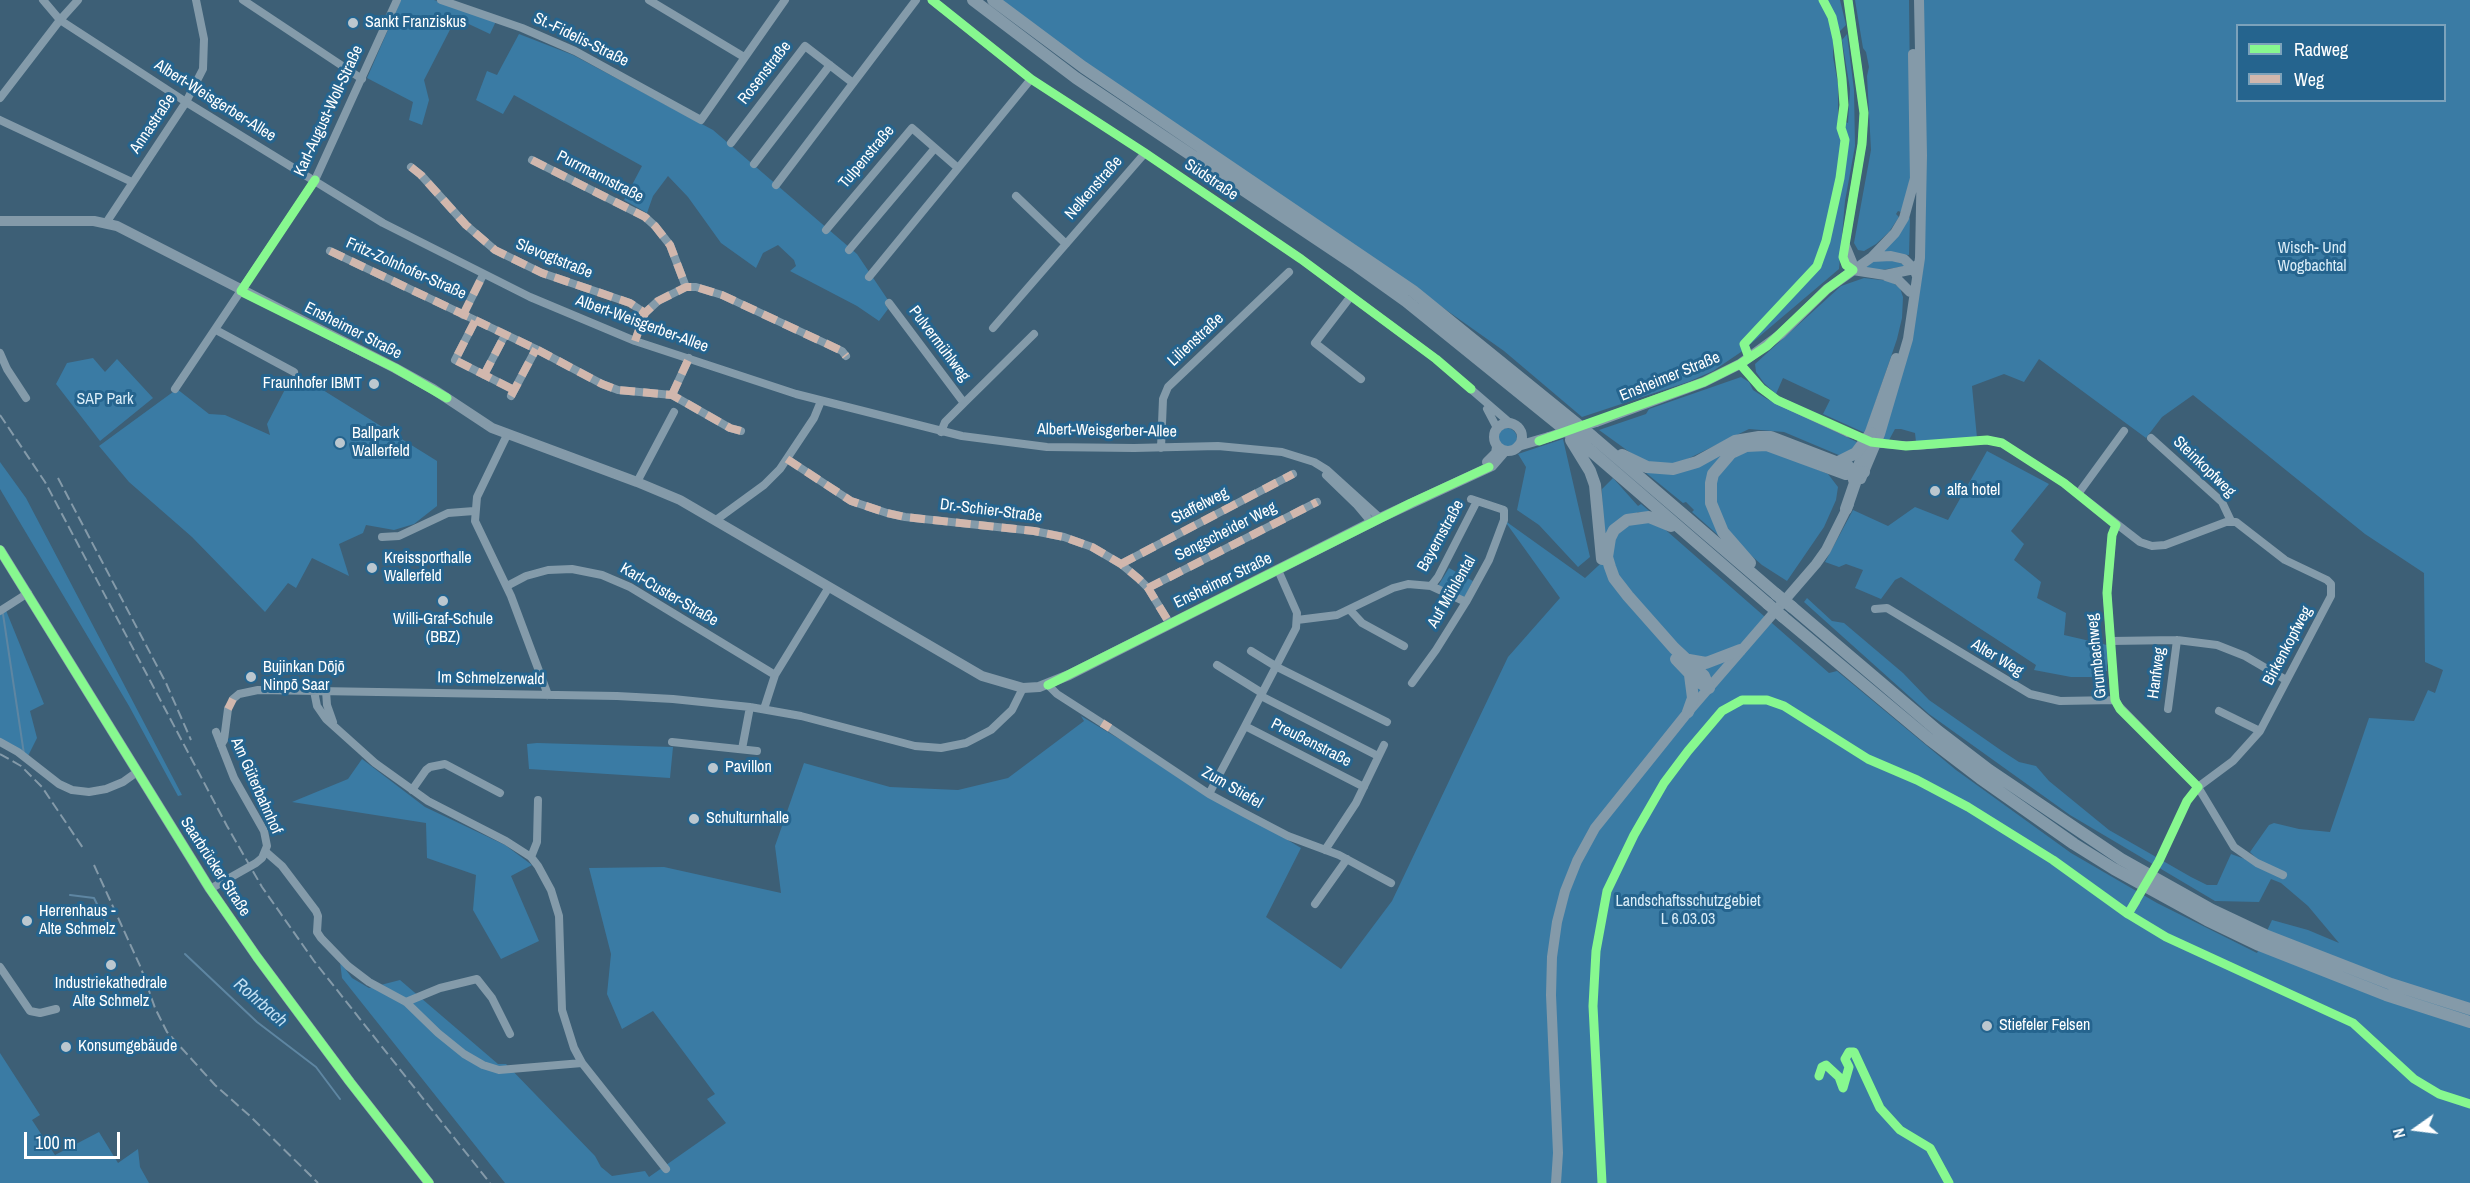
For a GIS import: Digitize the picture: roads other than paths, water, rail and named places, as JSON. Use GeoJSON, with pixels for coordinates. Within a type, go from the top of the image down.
{"type":"FeatureCollection","features":[{"type":"Feature","properties":{"kind":"highway"},"geometry":{"type":"LineString","coordinates":[[973,0],[1076,78],[1357,266],[1450,336],[1584,445],[1731,572]]}},
{"type":"Feature","properties":{"kind":"highway"},"geometry":{"type":"LineString","coordinates":[[993,0],[1083,67],[1413,291],[1593,437],[1772,599]]}},
{"type":"Feature","properties":{"kind":"highway"},"geometry":{"type":"LineString","coordinates":[[1545,414],[1575,445],[1590,471],[1598,503],[1599,546],[1607,574],[1625,600],[1689,674],[1709,688]]}},
{"type":"Feature","properties":{"kind":"highway"},"geometry":{"type":"LineString","coordinates":[[1835,466],[1856,453],[1871,433]]}},
{"type":"Feature","properties":{"kind":"highway"},"geometry":{"type":"LineString","coordinates":[[1593,437],[1647,467],[1665,470],[1689,465],[1735,441],[1759,436],[1779,439],[1835,466],[1845,487],[1845,505]]}},
{"type":"Feature","properties":{"kind":"highway"},"geometry":{"type":"LineString","coordinates":[[1845,505],[1860,473],[1774,446],[1760,444],[1737,449],[1713,474],[1711,483],[1710,503],[1717,522],[1783,617],[1921,733],[2045,825],[2114,869],[2207,920],[2280,954],[2386,995],[2470,1022]]}},
{"type":"Feature","properties":{"kind":"highway"},"geometry":{"type":"LineString","coordinates":[[1709,688],[1704,676],[1674,648],[1614,578],[1607,557],[1610,538],[1614,530],[1627,520],[1642,516],[1657,519],[1673,527],[1731,572],[1772,599],[1792,607],[1938,731],[1989,770],[2121,860],[2212,910],[2265,935],[2370,977],[2470,1009]]}},
{"type":"Feature","properties":{"kind":"highway"},"geometry":{"type":"LineString","coordinates":[[1688,660],[1706,663],[1740,650]]}},
{"type":"Feature","properties":{"kind":"highway"},"geometry":{"type":"LineString","coordinates":[[1688,712],[1693,698],[1689,674]]}},
{"type":"Feature","properties":{"kind":"main road"},"geometry":{"type":"LineString","coordinates":[[1860,473],[1880,434],[1908,339],[1916,273],[1913,0]]}},
{"type":"Feature","properties":{"kind":"main road"},"geometry":{"type":"LineString","coordinates":[[1860,473],[1896,359],[1910,292],[1920,258],[1922,155],[1919,0]]}},
{"type":"Feature","properties":{"kind":"main road","name":"Ensheimer Straße"},"geometry":{"type":"LineString","coordinates":[[1520,443],[1544,439],[1596,422],[1704,382],[1740,364],[1767,346],[1827,289],[1872,257],[1895,233],[1904,218],[1915,178]]}},
{"type":"Feature","properties":{"kind":"main road","name":"Ensheimer Straße"},"geometry":{"type":"LineString","coordinates":[[0,221],[106,223],[131,233],[433,389],[483,423],[507,435],[680,500],[982,676],[1020,695],[1048,684],[1411,503],[1492,466],[1501,449]]}},
{"type":"Feature","properties":{"kind":"main road"},"geometry":{"type":"LineString","coordinates":[[1872,257],[1904,259],[1916,273]]}},
{"type":"Feature","properties":{"kind":"main road"},"geometry":{"type":"LineString","coordinates":[[1853,270],[1885,275],[1898,280],[1910,292]]}},
{"type":"Feature","properties":{"kind":"main road"},"geometry":{"type":"LineString","coordinates":[[1885,275],[1916,273]]}},
{"type":"Feature","properties":{"kind":"main road"},"geometry":{"type":"LineString","coordinates":[[1510,423],[1517,427],[1520,443],[1501,449],[1493,440],[1497,428],[1510,423]]}},
{"type":"Feature","properties":{"kind":"main road"},"geometry":{"type":"LineString","coordinates":[[1556,1183],[1558,1153],[1551,985],[1552,957],[1557,922],[1565,891],[1577,861],[1595,828],[1688,712],[1799,584],[1845,505]]}},
{"type":"Feature","properties":{"kind":"main road","name":"Saarbrücker Straße"},"geometry":{"type":"LineString","coordinates":[[0,550],[210,889],[271,977],[429,1183]]}},
{"type":"Feature","properties":{"kind":"street","name":"Albert-Weisgerber-Allee"},"geometry":{"type":"LineString","coordinates":[[43,0],[60,20],[186,102],[383,223],[483,275],[556,309],[635,341],[821,401],[941,432],[993,441],[1047,447],[1252,448],[1282,452],[1319,465],[1334,475],[1376,521]]}},
{"type":"Feature","properties":{"kind":"street"},"geometry":{"type":"LineString","coordinates":[[0,98],[78,0]]}},
{"type":"Feature","properties":{"kind":"street","name":"Annastraße"},"geometry":{"type":"LineString","coordinates":[[106,223],[186,102],[202,69],[204,39],[196,0]]}},
{"type":"Feature","properties":{"kind":"street"},"geometry":{"type":"LineString","coordinates":[[243,0],[362,79]]}},
{"type":"Feature","properties":{"kind":"street","name":"Karl-August-Woll-Straße"},"geometry":{"type":"LineString","coordinates":[[175,389],[315,180],[397,0]]}},
{"type":"Feature","properties":{"kind":"street","name":"St.-Fidelis-Straße"},"geometry":{"type":"LineString","coordinates":[[441,0],[522,28],[575,51],[701,120],[744,57]]}},
{"type":"Feature","properties":{"kind":"street"},"geometry":{"type":"LineString","coordinates":[[649,0],[744,57],[783,1]]}},
{"type":"Feature","properties":{"kind":"street"},"geometry":{"type":"LineString","coordinates":[[776,185],[916,0]]}},
{"type":"Feature","properties":{"kind":"street","name":"Südstraße"},"geometry":{"type":"LineString","coordinates":[[932,0],[1031,79],[1301,259],[1436,359],[1510,423]]}},
{"type":"Feature","properties":{"kind":"street"},"geometry":{"type":"LineString","coordinates":[[1848,0],[1864,120],[1845,242],[1853,262],[1853,270]]}},
{"type":"Feature","properties":{"kind":"street","name":"Rosenstraße"},"geometry":{"type":"LineString","coordinates":[[730,142],[805,46],[853,83]]}},
{"type":"Feature","properties":{"kind":"street"},"geometry":{"type":"LineString","coordinates":[[754,164],[830,64]]}},
{"type":"Feature","properties":{"kind":"street"},"geometry":{"type":"LineString","coordinates":[[869,277],[1031,79]]}},
{"type":"Feature","properties":{"kind":"street"},"geometry":{"type":"LineString","coordinates":[[0,120],[132,182]]}},
{"type":"Feature","properties":{"kind":"street","name":"Tulpenstraße"},"geometry":{"type":"LineString","coordinates":[[826,230],[912,128],[958,168]]}},
{"type":"Feature","properties":{"kind":"street"},"geometry":{"type":"LineString","coordinates":[[849,250],[935,148]]}},
{"type":"Feature","properties":{"kind":"street","name":"Nelkenstraße"},"geometry":{"type":"LineString","coordinates":[[993,328],[1145,153]]}},
{"type":"Feature","properties":{"kind":"street","name":"Purrmannstraße"},"geometry":{"type":"LineString","coordinates":[[532,159],[650,221],[670,245],[686,287]]}},
{"type":"Feature","properties":{"kind":"street","name":"Slevogtstraße"},"geometry":{"type":"LineString","coordinates":[[411,167],[466,225],[495,250],[542,273],[630,303],[645,313]]}},
{"type":"Feature","properties":{"kind":"street","name":"Nelkenstraße"},"geometry":{"type":"LineString","coordinates":[[1016,196],[1066,243]]}},
{"type":"Feature","properties":{"kind":"street","name":"Fritz-Zolnhofer-Straße"},"geometry":{"type":"LineString","coordinates":[[330,251],[463,315],[483,275]]}},
{"type":"Feature","properties":{"kind":"street","name":"Lilienstraße"},"geometry":{"type":"LineString","coordinates":[[1161,448],[1163,399],[1168,387],[1289,272]]}},
{"type":"Feature","properties":{"kind":"street"},"geometry":{"type":"LineString","coordinates":[[635,341],[645,313],[665,296],[686,287],[704,288],[842,351],[846,356]]}},
{"type":"Feature","properties":{"kind":"street"},"geometry":{"type":"LineString","coordinates":[[1351,296],[1315,343],[1360,379]]}},
{"type":"Feature","properties":{"kind":"street","name":"Pulvermühlweg"},"geometry":{"type":"LineString","coordinates":[[889,303],[964,403]]}},
{"type":"Feature","properties":{"kind":"street"},"geometry":{"type":"LineString","coordinates":[[463,315],[618,390],[672,395],[730,428],[741,431]]}},
{"type":"Feature","properties":{"kind":"street"},"geometry":{"type":"LineString","coordinates":[[475,321],[455,360],[513,393],[536,349]]}},
{"type":"Feature","properties":{"kind":"street"},"geometry":{"type":"LineString","coordinates":[[216,330],[294,372]]}},
{"type":"Feature","properties":{"kind":"street","name":"Pulvermühlweg"},"geometry":{"type":"LineString","coordinates":[[941,432],[945,422],[1034,334]]}},
{"type":"Feature","properties":{"kind":"street"},"geometry":{"type":"LineString","coordinates":[[484,375],[505,335]]}},
{"type":"Feature","properties":{"kind":"street"},"geometry":{"type":"LineString","coordinates":[[0,353],[7,369],[26,398]]}},
{"type":"Feature","properties":{"kind":"street"},"geometry":{"type":"LineString","coordinates":[[672,395],[689,358]]}},
{"type":"Feature","properties":{"kind":"street"},"geometry":{"type":"LineString","coordinates":[[1740,364],[1771,396],[1848,433],[1882,444],[1938,449],[1987,440],[2001,443],[2035,463],[2140,542],[2159,546],[2231,521]]}},
{"type":"Feature","properties":{"kind":"street","name":"Südstraße"},"geometry":{"type":"LineString","coordinates":[[1481,398],[1497,428]]}},
{"type":"Feature","properties":{"kind":"street"},"geometry":{"type":"LineString","coordinates":[[716,520],[764,485],[787,459],[814,418],[821,401]]}},
{"type":"Feature","properties":{"kind":"street"},"geometry":{"type":"LineString","coordinates":[[637,482],[674,412]]}},
{"type":"Feature","properties":{"kind":"street"},"geometry":{"type":"LineString","coordinates":[[2078,494],[2124,431]]}},
{"type":"Feature","properties":{"kind":"street"},"geometry":{"type":"LineString","coordinates":[[507,435],[480,489],[474,510],[475,522],[507,586],[548,695]]}},
{"type":"Feature","properties":{"kind":"street","name":"Steinkopfweg"},"geometry":{"type":"LineString","coordinates":[[2151,438],[2222,502],[2231,521]]}},
{"type":"Feature","properties":{"kind":"street","name":"Dr.-Schier-Straße"},"geometry":{"type":"LineString","coordinates":[[787,459],[851,501],[888,513],[905,517],[987,524],[1053,534],[1092,547],[1121,564],[1148,588],[1170,624]]}},
{"type":"Feature","properties":{"kind":"street","name":"Staffelweg"},"geometry":{"type":"LineString","coordinates":[[1121,564],[1293,474]]}},
{"type":"Feature","properties":{"kind":"street","name":"Bayernstraße"},"geometry":{"type":"LineString","coordinates":[[1431,586],[1438,577],[1474,500],[1504,510]]}},
{"type":"Feature","properties":{"kind":"street","name":"Sengscheider Weg"},"geometry":{"type":"LineString","coordinates":[[1148,588],[1317,502]]}},
{"type":"Feature","properties":{"kind":"street"},"geometry":{"type":"LineString","coordinates":[[382,537],[399,536],[448,513],[474,510]]}},
{"type":"Feature","properties":{"kind":"street","name":"Auf Mühlental"},"geometry":{"type":"LineString","coordinates":[[1412,683],[1466,602],[1489,560],[1504,520],[1504,510]]}},
{"type":"Feature","properties":{"kind":"street","name":"Birkenkopfweg"},"geometry":{"type":"LineString","coordinates":[[2198,787],[2233,761],[2260,731],[2331,596],[2331,584],[2322,576],[2285,560],[2236,522],[2231,521]]}},
{"type":"Feature","properties":{"kind":"street","name":"Grumbachweg"},"geometry":{"type":"LineString","coordinates":[[2116,525],[2112,535],[2107,593],[2115,700],[2120,709],[2198,787],[2234,847],[2257,863],[2283,875]]}},
{"type":"Feature","properties":{"kind":"street","name":"Karl-Custer-Straße"},"geometry":{"type":"LineString","coordinates":[[507,586],[526,576],[548,570],[572,569],[602,575],[630,587],[775,675]]}},
{"type":"Feature","properties":{"kind":"street"},"geometry":{"type":"LineString","coordinates":[[1278,570],[1294,606],[1297,620]]}},
{"type":"Feature","properties":{"kind":"street","name":"Bayernstraße"},"geometry":{"type":"LineString","coordinates":[[1297,620],[1329,618],[1401,586],[1415,584],[1431,586],[1466,602]]}},
{"type":"Feature","properties":{"kind":"street"},"geometry":{"type":"LineString","coordinates":[[764,709],[775,675],[829,586]]}},
{"type":"Feature","properties":{"kind":"street"},"geometry":{"type":"LineString","coordinates":[[4,609],[27,593]]}},
{"type":"Feature","properties":{"kind":"street","name":"Alter Weg"},"geometry":{"type":"LineString","coordinates":[[1875,609],[1887,608],[2030,694],[2060,701],[2115,700]]}},
{"type":"Feature","properties":{"kind":"street"},"geometry":{"type":"LineString","coordinates":[[1350,610],[1362,623],[1404,646]]}},
{"type":"Feature","properties":{"kind":"street","name":"Preußenstraße"},"geometry":{"type":"LineString","coordinates":[[1209,794],[1277,667],[1297,620]]}},
{"type":"Feature","properties":{"kind":"street","name":"Hanfweg"},"geometry":{"type":"LineString","coordinates":[[2111,640],[2206,642],[2237,652],[2286,680]]}},
{"type":"Feature","properties":{"kind":"street","name":"Hanfweg"},"geometry":{"type":"LineString","coordinates":[[2168,709],[2177,640]]}},
{"type":"Feature","properties":{"kind":"street"},"geometry":{"type":"LineString","coordinates":[[1251,651],[1277,667],[1387,722]]}},
{"type":"Feature","properties":{"kind":"street"},"geometry":{"type":"LineString","coordinates":[[1217,665],[1262,695]]}},
{"type":"Feature","properties":{"kind":"street","name":"Zum Stiefel"},"geometry":{"type":"LineString","coordinates":[[1048,684],[1056,694],[1209,794],[1288,836],[1347,859],[1391,883]]}},
{"type":"Feature","properties":{"kind":"street","name":"Im Schmelzerwald"},"geometry":{"type":"LineString","coordinates":[[233,699],[239,694],[258,690],[674,699],[750,706],[826,721],[915,746],[935,748],[953,746],[991,730],[1008,715],[1020,695]]}},
{"type":"Feature","properties":{"kind":"street"},"geometry":{"type":"LineString","coordinates":[[314,691],[317,706],[326,719],[375,763],[428,801],[531,857],[545,878],[555,903],[560,926],[562,1010],[574,1048],[582,1063],[666,1169]]}},
{"type":"Feature","properties":{"kind":"street"},"geometry":{"type":"LineString","coordinates":[[326,691],[330,717],[336,727]]}},
{"type":"Feature","properties":{"kind":"street","name":"Preußenstraße"},"geometry":{"type":"LineString","coordinates":[[1262,695],[1378,756]]}},
{"type":"Feature","properties":{"kind":"street"},"geometry":{"type":"LineString","coordinates":[[742,749],[750,706]]}},
{"type":"Feature","properties":{"kind":"street"},"geometry":{"type":"LineString","coordinates":[[221,745],[224,741],[228,709]]}},
{"type":"Feature","properties":{"kind":"street"},"geometry":{"type":"LineString","coordinates":[[2219,711],[2260,731]]}},
{"type":"Feature","properties":{"kind":"street","name":"Preußenstraße"},"geometry":{"type":"LineString","coordinates":[[1245,726],[1364,787]]}},
{"type":"Feature","properties":{"kind":"street","name":"Am Güterbahnhof"},"geometry":{"type":"LineString","coordinates":[[216,732],[234,778],[264,831],[266,852],[282,866],[316,911],[317,932],[321,938],[355,972],[406,1002],[464,1054],[492,1068],[515,1069],[582,1063]]}},
{"type":"Feature","properties":{"kind":"street"},"geometry":{"type":"LineString","coordinates":[[0,742],[18,752],[59,784],[72,790],[89,792],[106,789],[123,782],[137,772]]}},
{"type":"Feature","properties":{"kind":"street"},"geometry":{"type":"LineString","coordinates":[[672,742],[756,751]]}},
{"type":"Feature","properties":{"kind":"street"},"geometry":{"type":"LineString","coordinates":[[1325,850],[1364,787],[1383,745]]}},
{"type":"Feature","properties":{"kind":"street"},"geometry":{"type":"LineString","coordinates":[[412,790],[430,766],[445,764],[500,793]]}},
{"type":"Feature","properties":{"kind":"street"},"geometry":{"type":"LineString","coordinates":[[531,857],[537,842],[538,800]]}},
{"type":"Feature","properties":{"kind":"street","name":"Am Güterbahnhof"},"geometry":{"type":"LineString","coordinates":[[210,889],[256,863],[266,852]]}},
{"type":"Feature","properties":{"kind":"street"},"geometry":{"type":"LineString","coordinates":[[1315,904],[1347,859]]}},
{"type":"Feature","properties":{"kind":"street"},"geometry":{"type":"LineString","coordinates":[[2128,914],[2136,902]]}},
{"type":"Feature","properties":{"kind":"street"},"geometry":{"type":"LineString","coordinates":[[0,968],[30,1011],[40,1013],[56,1009]]}},
{"type":"Feature","properties":{"kind":"street"},"geometry":{"type":"LineString","coordinates":[[406,1002],[440,988],[477,979],[492,998],[510,1034]]}},
{"type":"Feature","properties":{"kind":"waterway","name":"Rohrbach"},"geometry":{"type":"LineString","coordinates":[[3,614],[24,754]]}},
{"type":"Feature","properties":{"kind":"waterway","name":"Rohrbach"},"geometry":{"type":"LineString","coordinates":[[70,895],[94,898],[110,931]]}},
{"type":"Feature","properties":{"kind":"waterway","name":"Rohrbach"},"geometry":{"type":"LineString","coordinates":[[185,954],[257,1022],[316,1067],[340,1099]]}},
{"type":"Feature","properties":{"kind":"railway"},"geometry":{"type":"LineString","coordinates":[[0,415],[45,482],[227,826],[262,887],[314,961],[490,1183]]}},
{"type":"Feature","properties":{"kind":"railway"},"geometry":{"type":"LineString","coordinates":[[58,478],[166,683],[191,740]]}},
{"type":"Feature","properties":{"kind":"railway"},"geometry":{"type":"LineString","coordinates":[[0,754],[21,766],[42,787],[83,848]]}},
{"type":"Feature","properties":{"kind":"railway"},"geometry":{"type":"LineString","coordinates":[[94,865],[141,968],[155,1008],[167,1032],[215,1085],[318,1183]]}},
{"type":"Feature","properties":{"kind":"place","name":"Sankt Franziskus"},"geometry":{"type":"Point","coordinates":[353,23]}},
{"type":"Feature","properties":{"kind":"place","name":"Fraunhofer IBMT"},"geometry":{"type":"Point","coordinates":[374,384]}},
{"type":"Feature","properties":{"kind":"place","name":"Ballpark Wallerfeld"},"geometry":{"type":"Point","coordinates":[340,443]}},
{"type":"Feature","properties":{"kind":"place","name":"alfa hotel"},"geometry":{"type":"Point","coordinates":[1935,491]}},
{"type":"Feature","properties":{"kind":"place","name":"Kreissporthalle Wallerfeld"},"geometry":{"type":"Point","coordinates":[372,568]}},
{"type":"Feature","properties":{"kind":"place","name":"Willi-Graf-Schule (BBZ)"},"geometry":{"type":"Point","coordinates":[443,601]}},
{"type":"Feature","properties":{"kind":"place","name":"Bujinkan Dōjō Ninpō Saar"},"geometry":{"type":"Point","coordinates":[251,677]}},
{"type":"Feature","properties":{"kind":"place","name":"Pavillon"},"geometry":{"type":"Point","coordinates":[713,768]}},
{"type":"Feature","properties":{"kind":"place","name":"Schulturnhalle"},"geometry":{"type":"Point","coordinates":[694,819]}},
{"type":"Feature","properties":{"kind":"place","name":"Herrenhaus - Alte Schmelz"},"geometry":{"type":"Point","coordinates":[27,921]}},
{"type":"Feature","properties":{"kind":"place","name":"Industriekathedrale Alte Schmelz"},"geometry":{"type":"Point","coordinates":[111,965]}},
{"type":"Feature","properties":{"kind":"place","name":"Stiefeler Felsen"},"geometry":{"type":"Point","coordinates":[1987,1026]}},
{"type":"Feature","properties":{"kind":"place","name":"Konsumgebäude"},"geometry":{"type":"Point","coordinates":[66,1047]}},
{"type":"Feature","properties":{"kind":"park label","name":"Wisch- Und Wogbachtal"},"geometry":{"type":"Point","coordinates":[2312,258]}},
{"type":"Feature","properties":{"kind":"park label","name":"SAP Park"},"geometry":{"type":"Point","coordinates":[105,400]}},
{"type":"Feature","properties":{"kind":"park label","name":"Landschaftsschutzgebiet L 6.03.03"},"geometry":{"type":"Point","coordinates":[1688,911]}}]}
